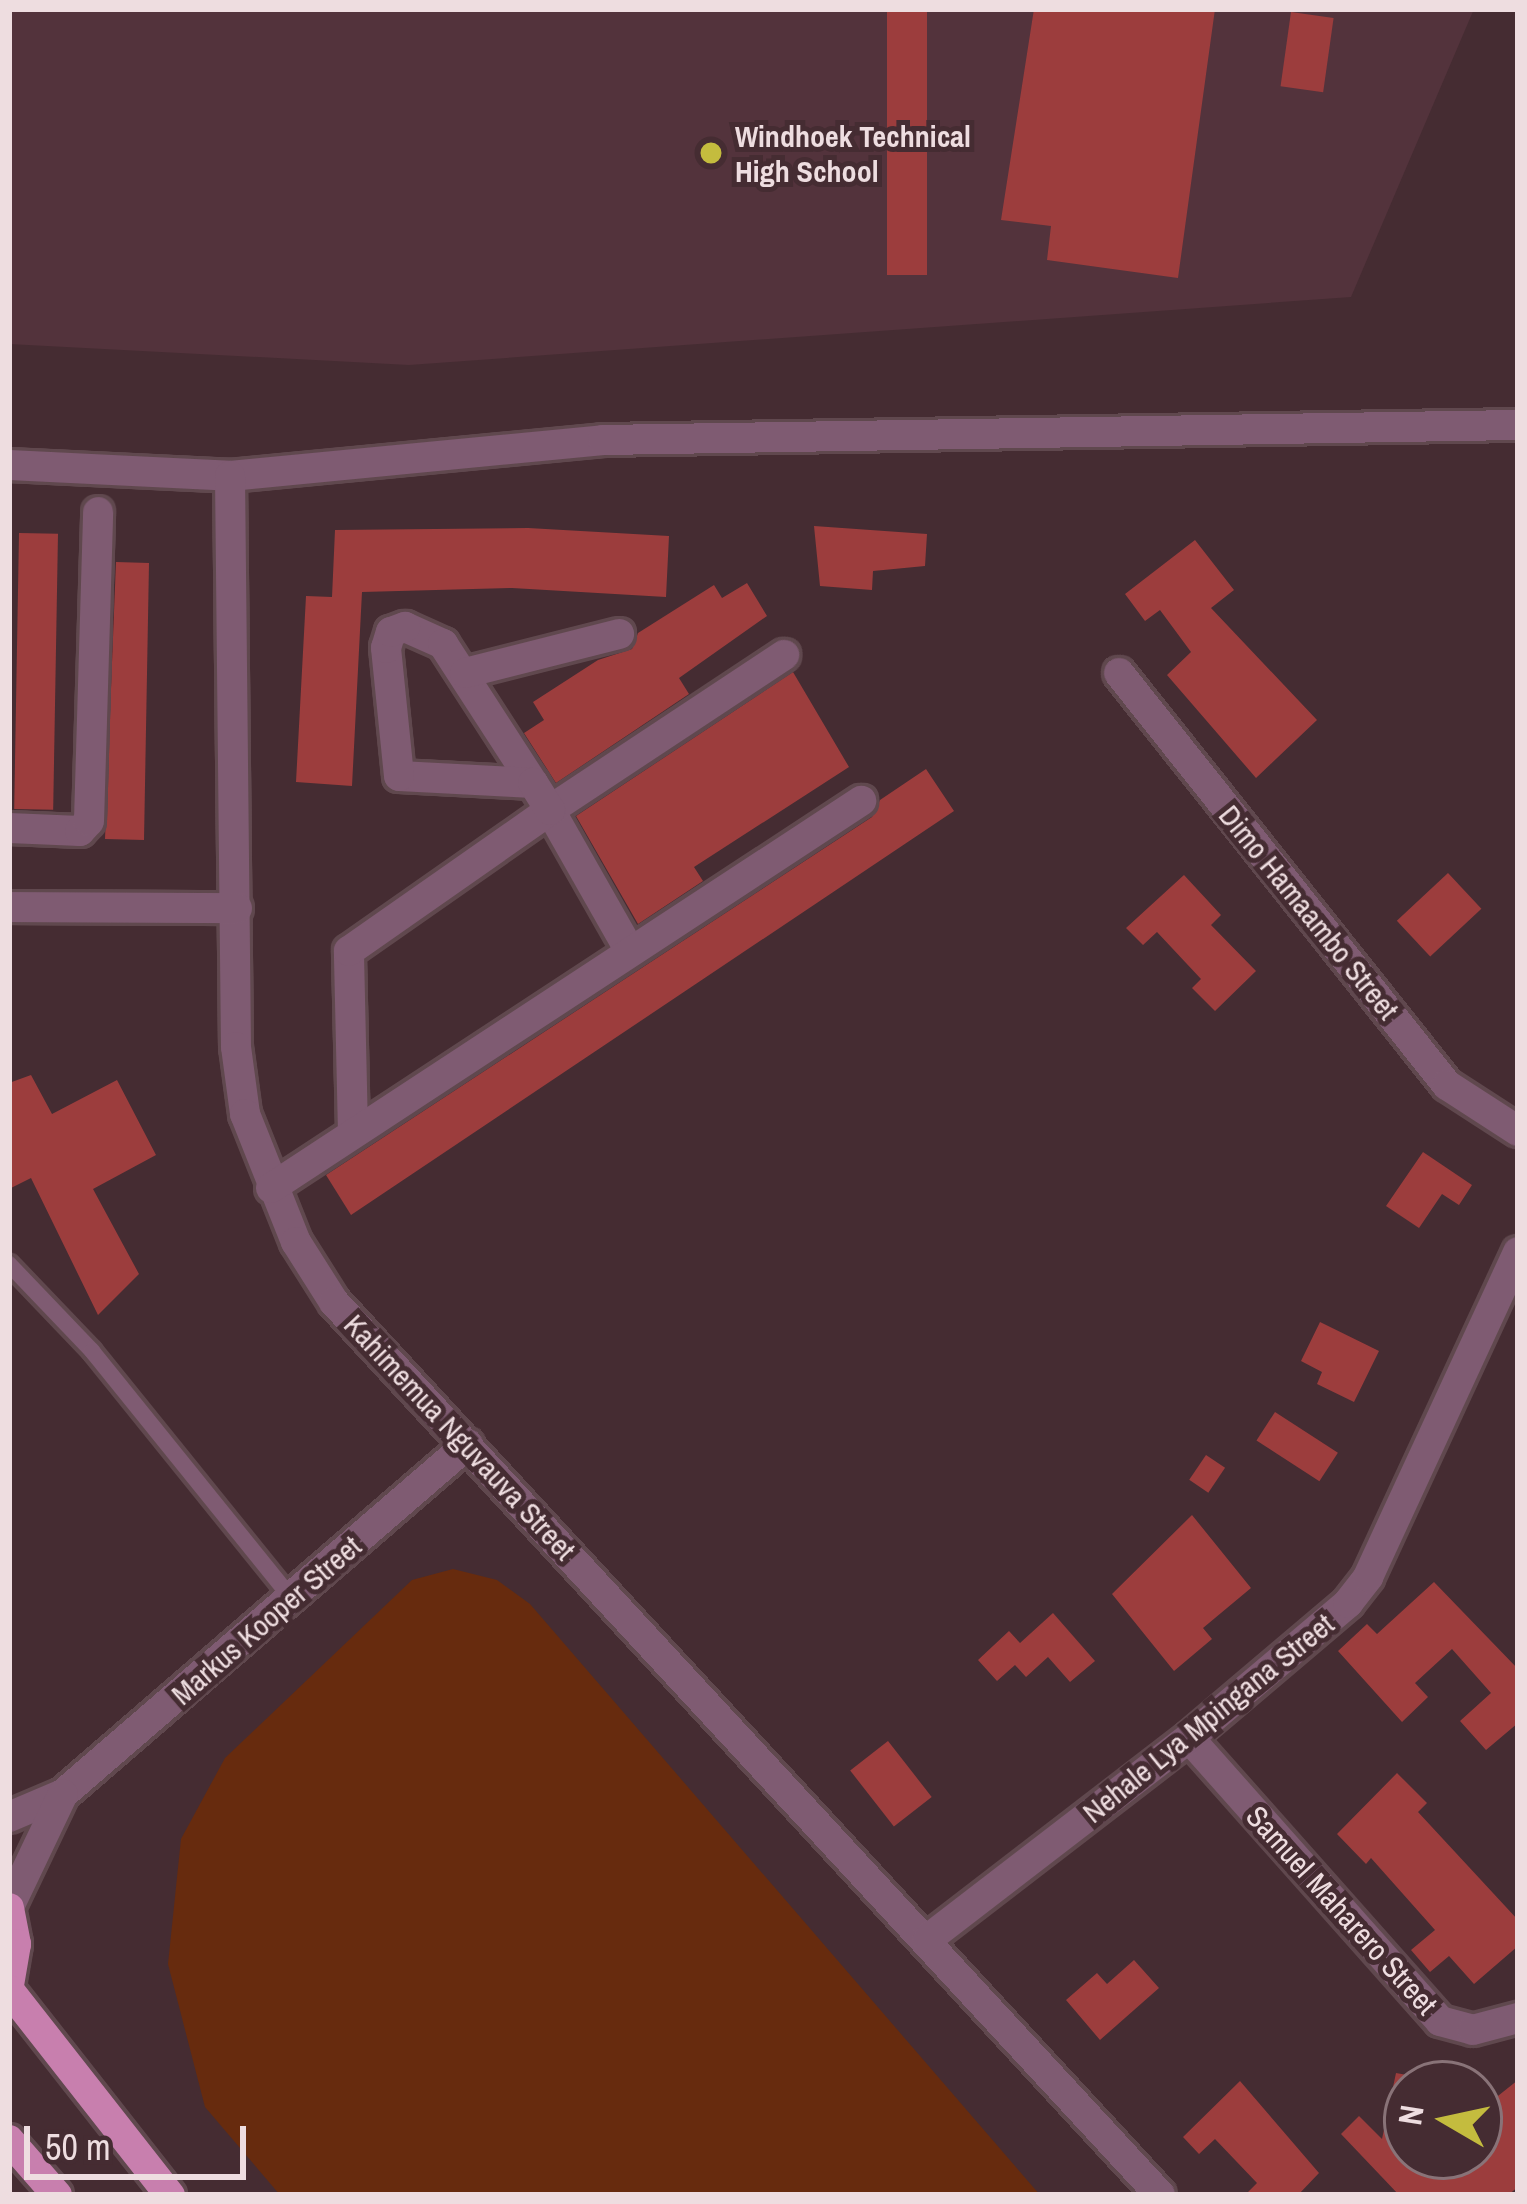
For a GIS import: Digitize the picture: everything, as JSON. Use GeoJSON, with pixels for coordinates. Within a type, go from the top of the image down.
{"type":"FeatureCollection","features":[{"type":"Feature","properties":{"kind":"main road"},"geometry":{"type":"LineString","coordinates":[[11,1915],[9,1988],[170,2195]]}},
{"type":"Feature","properties":{"kind":"main road"},"geometry":{"type":"LineString","coordinates":[[9,2140],[57,2195]]}},
{"type":"Feature","properties":{"kind":"street"},"geometry":{"type":"LineString","coordinates":[[9,466],[230,476],[603,440],[1518,425]]}},
{"type":"Feature","properties":{"kind":"street","name":"Kahimemua Nguvauva Street"},"geometry":{"type":"LineString","coordinates":[[230,476],[236,1047],[245,1114],[271,1188],[334,1302],[1160,2195]]}},
{"type":"Feature","properties":{"kind":"street"},"geometry":{"type":"LineString","coordinates":[[9,828],[80,831],[89,821],[98,512]]}},
{"type":"Feature","properties":{"kind":"street"},"geometry":{"type":"LineString","coordinates":[[533,783],[409,780],[393,767],[391,632],[426,632],[465,673],[550,810],[630,951]]}},
{"type":"Feature","properties":{"kind":"street"},"geometry":{"type":"LineString","coordinates":[[465,673],[619,634]]}},
{"type":"Feature","properties":{"kind":"street"},"geometry":{"type":"LineString","coordinates":[[353,1132],[349,951],[784,655]]}},
{"type":"Feature","properties":{"kind":"street","name":"Dimo Hamaambo Street"},"geometry":{"type":"LineString","coordinates":[[1119,673],[1447,1085],[1518,1131]]}},
{"type":"Feature","properties":{"kind":"street"},"geometry":{"type":"LineString","coordinates":[[271,1188],[861,801]]}},
{"type":"Feature","properties":{"kind":"street"},"geometry":{"type":"LineString","coordinates":[[9,907],[237,908]]}},
{"type":"Feature","properties":{"kind":"street","name":"Nehale Lya Mpingana Street"},"geometry":{"type":"LineString","coordinates":[[928,1940],[1325,1627],[1368,1576],[1518,1252]]}},
{"type":"Feature","properties":{"kind":"street","name":"Markus Kooper Street"},"geometry":{"type":"LineString","coordinates":[[63,1795],[468,1444]]}},
{"type":"Feature","properties":{"kind":"street","name":"Samuel Maharero Street"},"geometry":{"type":"LineString","coordinates":[[1189,1738],[1440,2021],[1473,2030],[1518,2018]]}},
{"type":"Feature","properties":{"kind":"street"},"geometry":{"type":"LineString","coordinates":[[9,1817],[63,1795]]}},
{"type":"Feature","properties":{"kind":"street"},"geometry":{"type":"LineString","coordinates":[[11,1915],[63,1795]]}},
{"type":"Feature","properties":{"kind":"lane"},"geometry":{"type":"LineString","coordinates":[[9,1264],[92,1352],[292,1599]]}},
{"type":"Feature","properties":{"kind":"shaded area","name":"Windhoek Technical High School"},"geometry":{"type":"Polygon","coordinates":[[[9,9],[1474,9],[1351,297],[409,365],[9,344],[9,9]]]}},
{"type":"Feature","properties":{"kind":"shaded area"},"geometry":{"type":"Polygon","coordinates":[[[453,1569],[497,1580],[530,1604],[1040,2195],[280,2195],[205,2107],[168,1964],[181,1839],[225,1758],[412,1580],[453,1569]]]}},
{"type":"Feature","properties":{"kind":"building"},"geometry":{"type":"Polygon","coordinates":[[[887,9],[927,9],[927,275],[887,275],[887,9]]]}},
{"type":"Feature","properties":{"kind":"building"},"geometry":{"type":"Polygon","coordinates":[[[1034,9],[1215,9],[1178,278],[1047,260],[1051,226],[1001,220],[1034,9]]]}},
{"type":"Feature","properties":{"kind":"building"},"geometry":{"type":"Polygon","coordinates":[[[1291,12],[1334,18],[1323,92],[1281,86],[1291,12]]]}},
{"type":"Feature","properties":{"kind":"building"},"geometry":{"type":"Polygon","coordinates":[[[814,526],[927,534],[925,566],[873,571],[872,590],[820,586],[814,526]]]}},
{"type":"Feature","properties":{"kind":"building"},"geometry":{"type":"Polygon","coordinates":[[[528,528],[669,536],[666,597],[512,588],[362,592],[352,786],[296,782],[306,596],[332,597],[335,530],[528,528]]]}},
{"type":"Feature","properties":{"kind":"building"},"geometry":{"type":"Polygon","coordinates":[[[19,533],[58,534],[53,810],[14,809],[19,533]]]}},
{"type":"Feature","properties":{"kind":"building"},"geometry":{"type":"Polygon","coordinates":[[[1195,540],[1234,590],[1211,608],[1317,720],[1256,778],[1167,675],[1191,652],[1160,610],[1145,621],[1125,594],[1195,540]]]}},
{"type":"Feature","properties":{"kind":"building"},"geometry":{"type":"Polygon","coordinates":[[[116,562],[149,563],[144,840],[105,839],[116,562]]]}},
{"type":"Feature","properties":{"kind":"building"},"geometry":{"type":"Polygon","coordinates":[[[747,583],[767,616],[679,678],[689,694],[556,783],[524,733],[544,720],[533,702],[598,660],[632,649],[638,633],[714,585],[722,598],[747,583]]]}},
{"type":"Feature","properties":{"kind":"building"},"geometry":{"type":"Polygon","coordinates":[[[793,672],[849,767],[694,867],[703,881],[638,924],[576,816],[793,672]]]}},
{"type":"Feature","properties":{"kind":"building"},"geometry":{"type":"Polygon","coordinates":[[[926,769],[954,811],[351,1215],[326,1175],[872,817],[880,800],[926,769]]]}},
{"type":"Feature","properties":{"kind":"building"},"geometry":{"type":"Polygon","coordinates":[[[1448,873],[1481,909],[1430,957],[1397,921],[1448,873]]]}},
{"type":"Feature","properties":{"kind":"building"},"geometry":{"type":"Polygon","coordinates":[[[1184,875],[1221,915],[1211,925],[1256,971],[1215,1011],[1192,988],[1201,979],[1157,932],[1143,945],[1126,928],[1184,875]]]}},
{"type":"Feature","properties":{"kind":"building"},"geometry":{"type":"Polygon","coordinates":[[[31,1075],[52,1114],[117,1080],[156,1155],[93,1189],[139,1274],[98,1315],[31,1178],[9,1189],[9,1083],[31,1075]]]}},
{"type":"Feature","properties":{"kind":"building"},"geometry":{"type":"Polygon","coordinates":[[[1423,1152],[1472,1185],[1459,1205],[1442,1194],[1419,1228],[1386,1206],[1423,1152]]]}},
{"type":"Feature","properties":{"kind":"building"},"geometry":{"type":"Polygon","coordinates":[[[1320,1322],[1379,1351],[1354,1402],[1317,1384],[1322,1372],[1301,1361],[1320,1322]]]}},
{"type":"Feature","properties":{"kind":"building"},"geometry":{"type":"Polygon","coordinates":[[[1275,1412],[1338,1453],[1319,1481],[1256,1441],[1275,1412]]]}},
{"type":"Feature","properties":{"kind":"building"},"geometry":{"type":"Polygon","coordinates":[[[1206,1455],[1225,1468],[1208,1493],[1189,1480],[1206,1455]]]}},
{"type":"Feature","properties":{"kind":"building"},"geometry":{"type":"Polygon","coordinates":[[[1192,1515],[1251,1588],[1203,1628],[1212,1639],[1174,1671],[1112,1594],[1192,1515]]]}},
{"type":"Feature","properties":{"kind":"building"},"geometry":{"type":"Polygon","coordinates":[[[1434,1582],[1518,1669],[1518,1723],[1486,1750],[1460,1721],[1491,1693],[1452,1649],[1415,1683],[1428,1697],[1402,1722],[1338,1651],[1367,1624],[1377,1634],[1434,1582]]]}},
{"type":"Feature","properties":{"kind":"building"},"geometry":{"type":"Polygon","coordinates":[[[1053,1613],[1095,1661],[1070,1682],[1048,1657],[1026,1677],[1015,1665],[997,1681],[978,1660],[1009,1631],[1020,1643],[1053,1613]]]}},
{"type":"Feature","properties":{"kind":"building"},"geometry":{"type":"Polygon","coordinates":[[[888,1741],[932,1797],[894,1827],[850,1771],[888,1741]]]}},
{"type":"Feature","properties":{"kind":"building"},"geometry":{"type":"Polygon","coordinates":[[[1397,1773],[1427,1803],[1418,1812],[1518,1920],[1518,1946],[1474,1984],[1449,1956],[1430,1972],[1411,1950],[1435,1930],[1371,1858],[1366,1864],[1337,1834],[1397,1773]]]}},
{"type":"Feature","properties":{"kind":"building"},"geometry":{"type":"Polygon","coordinates":[[[1134,1960],[1159,1988],[1100,2040],[1066,2000],[1097,1973],[1107,1984],[1134,1960]]]}},
{"type":"Feature","properties":{"kind":"building"},"geometry":{"type":"Polygon","coordinates":[[[1518,2080],[1518,2187],[1508,2195],[1399,2195],[1385,2180],[1503,2180],[1503,2092],[1518,2080]]]}},
{"type":"Feature","properties":{"kind":"building"},"geometry":{"type":"Polygon","coordinates":[[[1240,2081],[1319,2173],[1298,2195],[1245,2195],[1257,2183],[1215,2139],[1199,2154],[1183,2137],[1240,2081]]]}},
{"type":"Feature","properties":{"kind":"building"},"geometry":{"type":"Polygon","coordinates":[[[1359,2116],[1382,2139],[1383,2134],[1383,2178],[1341,2134],[1359,2116]]]}},
{"type":"Feature","properties":{"kind":"place","name":"Windhoek Technical High School"},"geometry":{"type":"Point","coordinates":[711,153]}}]}
